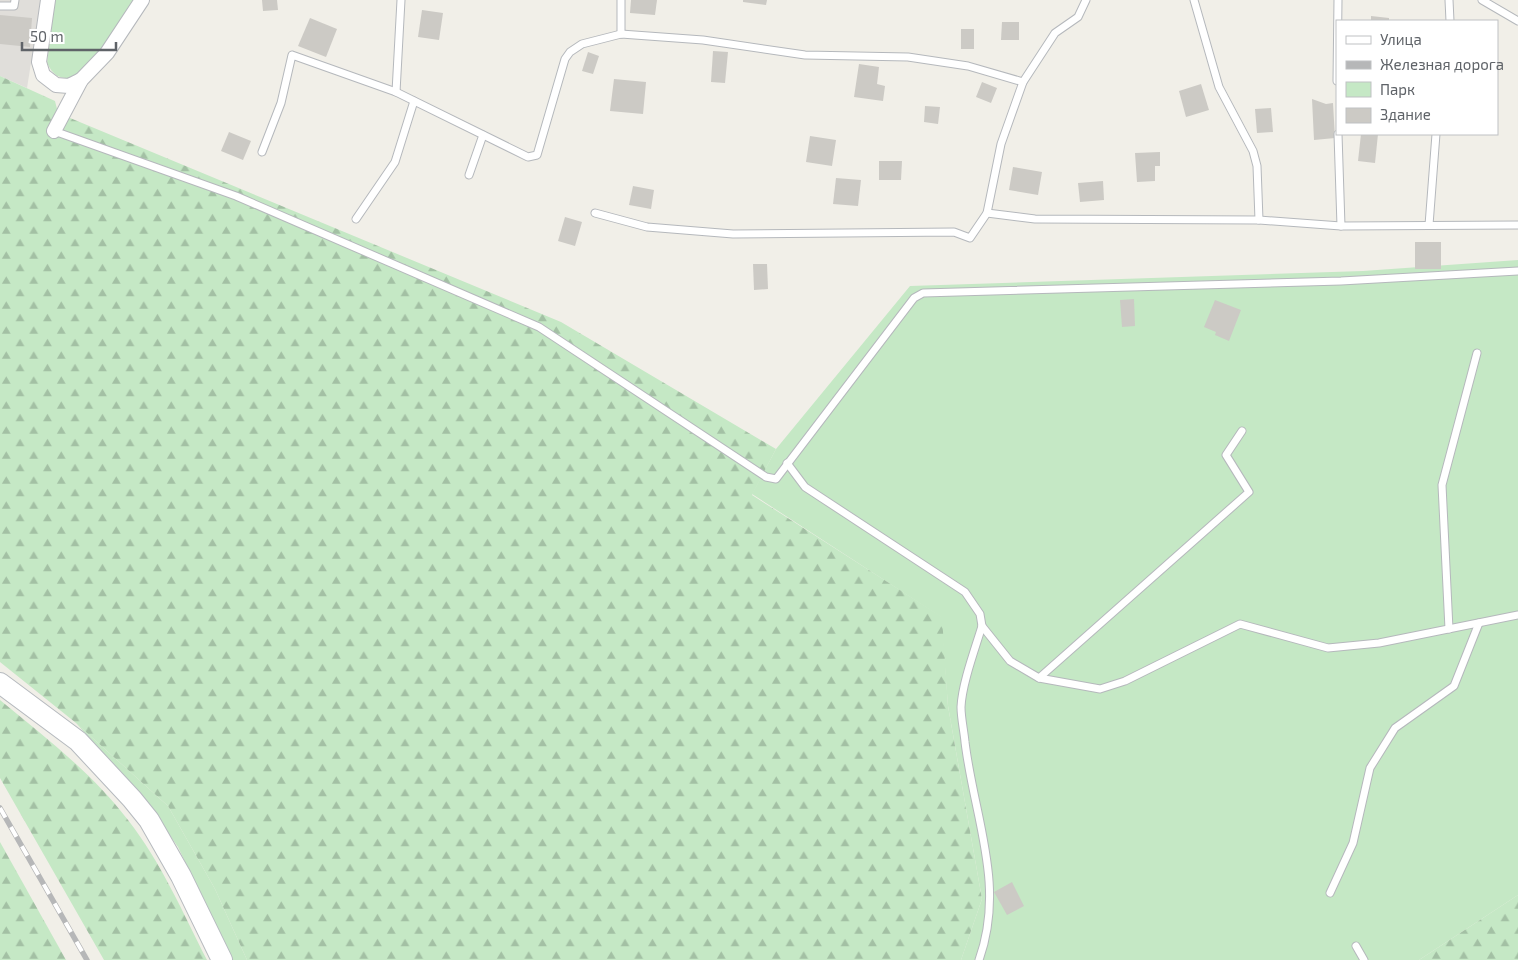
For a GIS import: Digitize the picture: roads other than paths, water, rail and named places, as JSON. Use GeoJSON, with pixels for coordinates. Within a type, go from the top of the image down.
{"type":"FeatureCollection","features":[{"type":"Feature","properties":{"kind":"main road"},"geometry":{"type":"LineString","coordinates":[[0,683],[78,741],[132,799],[148,820],[181,876],[222,960]]}},
{"type":"Feature","properties":{"kind":"street"},"geometry":{"type":"LineString","coordinates":[[48,0],[39,62],[43,75],[56,85],[68,86],[81,80]]}},
{"type":"Feature","properties":{"kind":"street"},"geometry":{"type":"LineString","coordinates":[[54,131],[81,80],[106,52],[142,0]]}},
{"type":"Feature","properties":{"kind":"lane"},"geometry":{"type":"LineString","coordinates":[[0,6],[14,6],[15,0]]}},
{"type":"Feature","properties":{"kind":"lane"},"geometry":{"type":"LineString","coordinates":[[396,92],[402,0]]}},
{"type":"Feature","properties":{"kind":"lane"},"geometry":{"type":"LineString","coordinates":[[621,0],[621,34]]}},
{"type":"Feature","properties":{"kind":"lane"},"geometry":{"type":"LineString","coordinates":[[595,213],[647,227],[733,234],[954,232],[970,238],[987,214],[1001,144],[1023,82],[1055,33],[1078,17],[1086,0]]}},
{"type":"Feature","properties":{"kind":"lane"},"geometry":{"type":"LineString","coordinates":[[1194,0],[1220,87],[1253,151],[1257,166],[1259,220]]}},
{"type":"Feature","properties":{"kind":"lane"},"geometry":{"type":"LineString","coordinates":[[1338,0],[1338,20]]}},
{"type":"Feature","properties":{"kind":"lane"},"geometry":{"type":"LineString","coordinates":[[1449,0],[1450,20]]}},
{"type":"Feature","properties":{"kind":"lane"},"geometry":{"type":"LineString","coordinates":[[1482,0],[1518,21]]}},
{"type":"Feature","properties":{"kind":"lane"},"geometry":{"type":"LineString","coordinates":[[262,152],[281,103],[292,55],[396,92],[528,157],[537,155],[565,59],[570,52],[582,44],[621,34],[703,40],[805,55],[908,57],[968,66],[1023,82]]}},
{"type":"Feature","properties":{"kind":"lane"},"geometry":{"type":"LineString","coordinates":[[356,219],[396,162],[414,101]]}},
{"type":"Feature","properties":{"kind":"lane"},"geometry":{"type":"LineString","coordinates":[[54,131],[236,196],[539,327],[766,477],[776,479],[914,298],[924,293],[1341,281],[1518,271]]}},
{"type":"Feature","properties":{"kind":"lane"},"geometry":{"type":"LineString","coordinates":[[469,175],[483,135]]}},
{"type":"Feature","properties":{"kind":"lane"},"geometry":{"type":"LineString","coordinates":[[1338,135],[1341,226]]}},
{"type":"Feature","properties":{"kind":"lane"},"geometry":{"type":"LineString","coordinates":[[1429,225],[1436,135]]}},
{"type":"Feature","properties":{"kind":"lane"},"geometry":{"type":"LineString","coordinates":[[987,214],[1035,219],[1259,220],[1341,226],[1518,225]]}},
{"type":"Feature","properties":{"kind":"lane"},"geometry":{"type":"LineString","coordinates":[[1449,629],[1442,485],[1477,353]]}},
{"type":"Feature","properties":{"kind":"lane"},"geometry":{"type":"LineString","coordinates":[[1040,678],[1249,492],[1226,455],[1242,431]]}},
{"type":"Feature","properties":{"kind":"lane"},"geometry":{"type":"LineString","coordinates":[[787,463],[805,487],[965,592],[980,614],[982,626],[961,707],[968,771],[986,853],[991,899],[985,943],[979,960]]}},
{"type":"Feature","properties":{"kind":"lane"},"geometry":{"type":"LineString","coordinates":[[982,626],[1010,661],[1040,678],[1100,689],[1125,681],[1240,624],[1328,648],[1379,643],[1518,615]]}},
{"type":"Feature","properties":{"kind":"lane"},"geometry":{"type":"LineString","coordinates":[[1330,893],[1353,843],[1370,768],[1395,728],[1454,686],[1479,623]]}},
{"type":"Feature","properties":{"kind":"lane"},"geometry":{"type":"LineString","coordinates":[[1356,946],[1364,960]]}},
{"type":"Feature","properties":{"kind":"railway"},"geometry":{"type":"LineString","coordinates":[[0,808],[87,960]]}}]}
